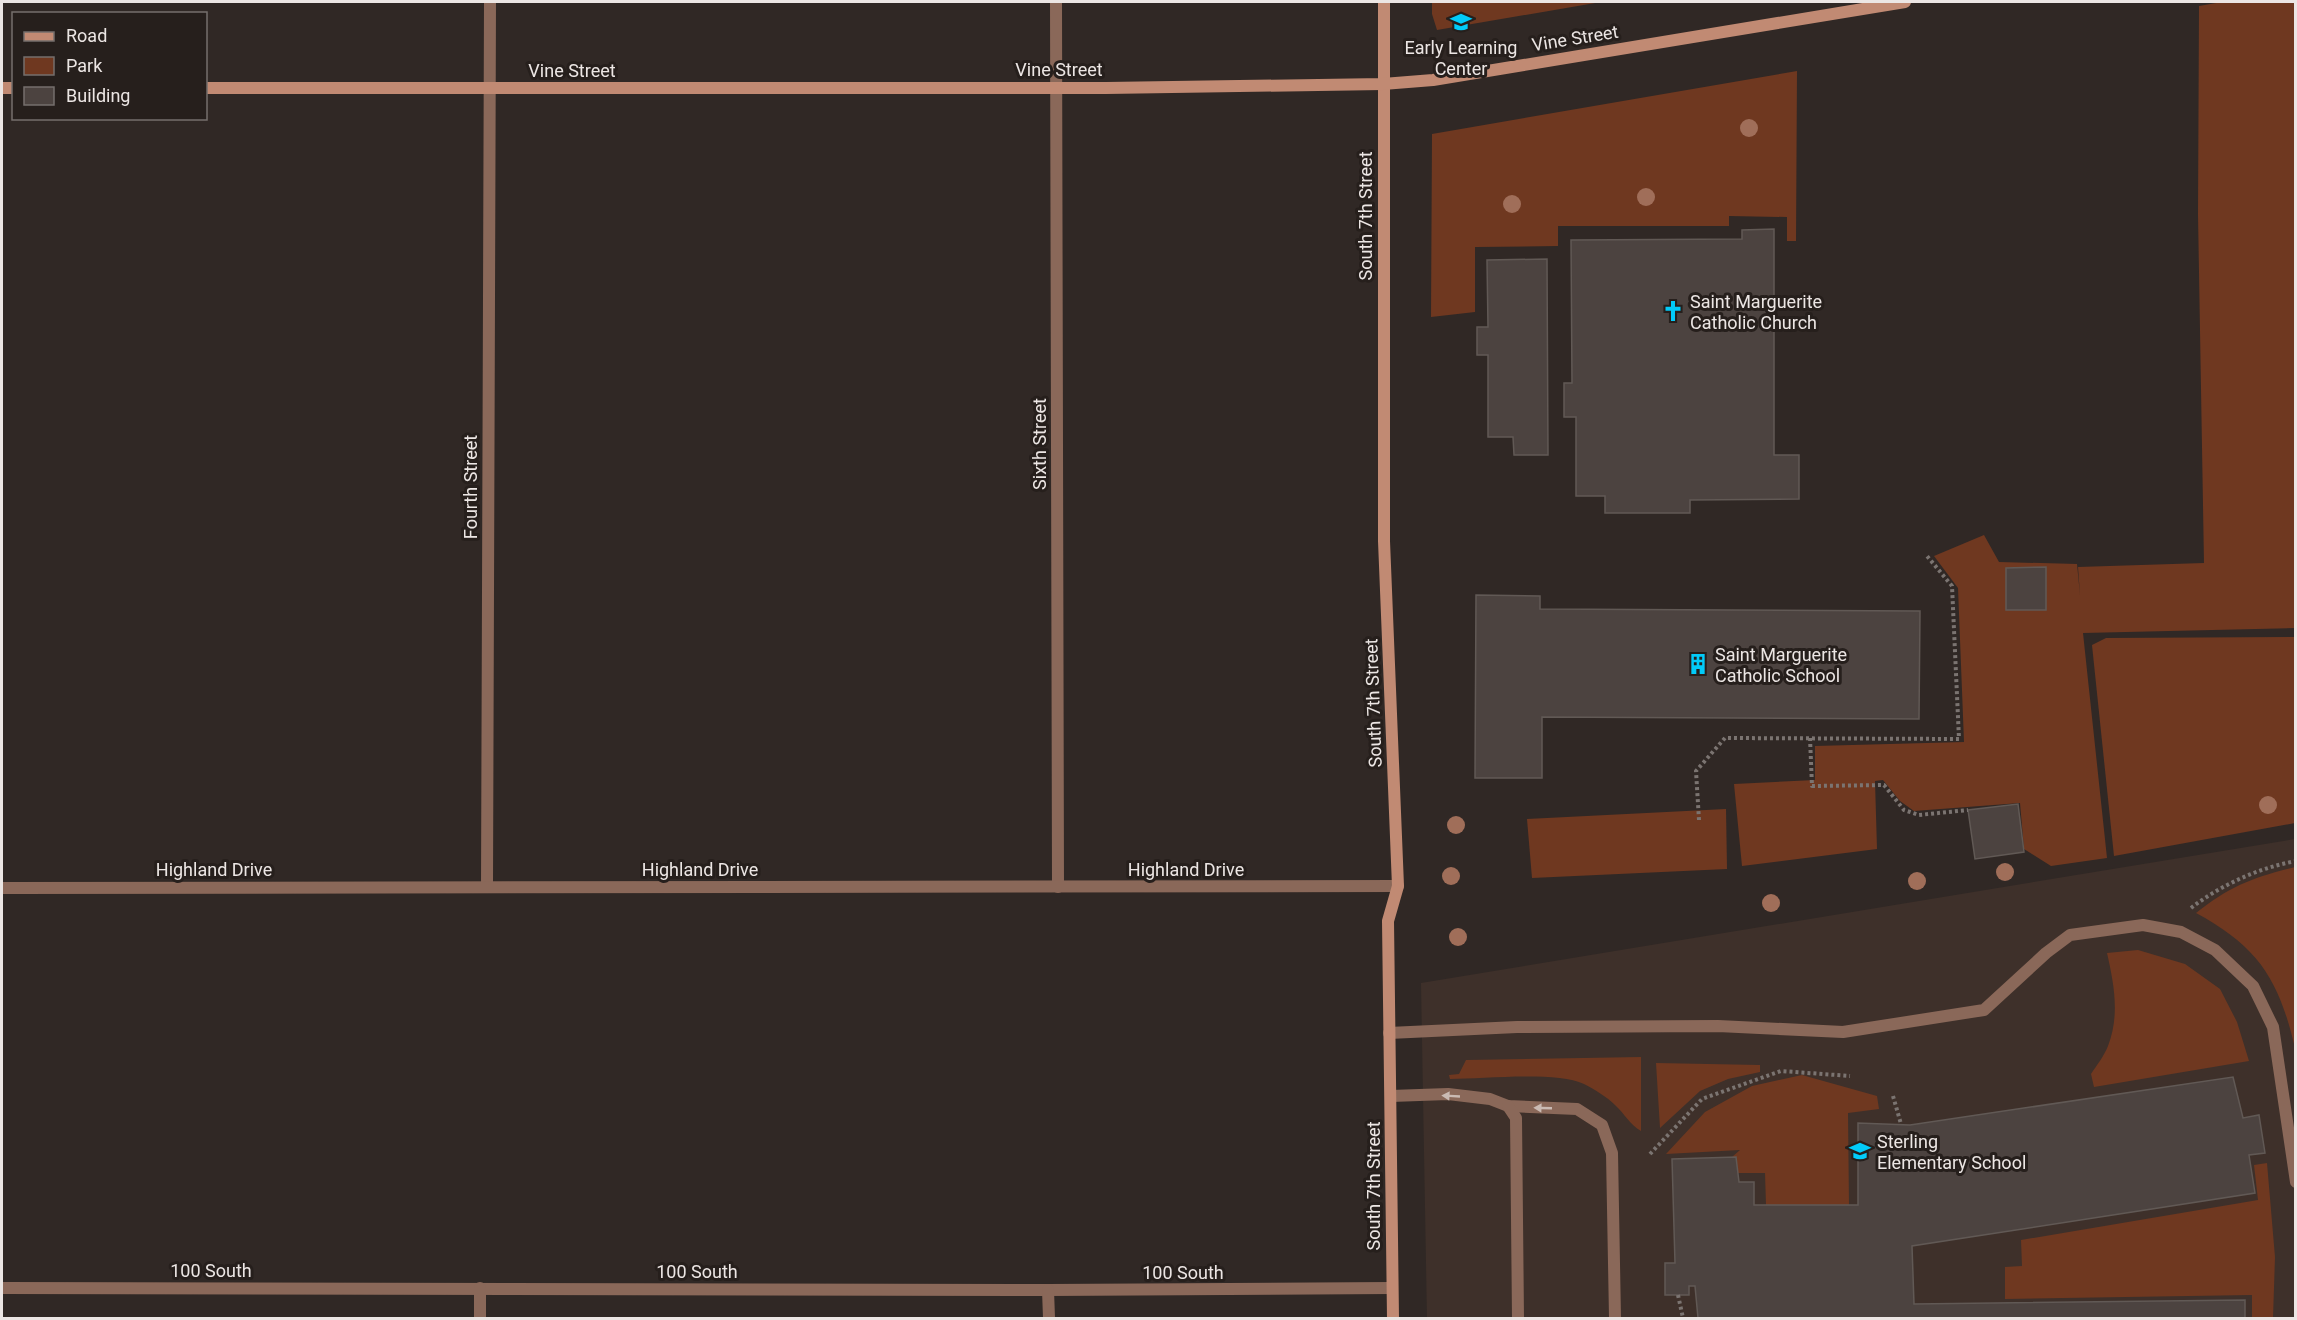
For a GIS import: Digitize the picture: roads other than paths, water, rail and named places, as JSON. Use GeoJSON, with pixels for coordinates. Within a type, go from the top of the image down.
{"type":"FeatureCollection","features":[{"type":"Feature","properties":{"kind":"street","name":"Fourth Street"},"geometry":{"type":"LineString","coordinates":[[487,887],[490,2]]}},
{"type":"Feature","properties":{"kind":"street","name":"Sixth Street"},"geometry":{"type":"LineString","coordinates":[[1056,2],[1058,887]]}},
{"type":"Feature","properties":{"kind":"street","name":"South 7th Street"},"geometry":{"type":"LineString","coordinates":[[1384,2],[1384,541],[1398,886],[1388,921],[1392,1318]]}},
{"type":"Feature","properties":{"kind":"street","name":"Vine Street"},"geometry":{"type":"LineString","coordinates":[[207,88],[1056,87],[1383,84],[1432,80],[1905,2]]}},
{"type":"Feature","properties":{"kind":"street","name":"Highland Drive"},"geometry":{"type":"LineString","coordinates":[[2,888],[1398,886]]}},
{"type":"Feature","properties":{"kind":"street"},"geometry":{"type":"LineString","coordinates":[[1389,1033],[1517,1027],[1706,1026],[1843,1032],[1984,1010],[2046,953],[2070,935],[2144,925],[2181,932],[2215,950],[2253,986],[2273,1027],[2295,1182]]}},
{"type":"Feature","properties":{"kind":"street"},"geometry":{"type":"LineString","coordinates":[[1391,1096],[1448,1094],[1490,1099],[1508,1107],[1577,1110],[1602,1125],[1612,1153],[1615,1318]]}},
{"type":"Feature","properties":{"kind":"street"},"geometry":{"type":"LineString","coordinates":[[1508,1107],[1516,1119],[1518,1318]]}},
{"type":"Feature","properties":{"kind":"street","name":"100 South"},"geometry":{"type":"LineString","coordinates":[[2,1288],[1048,1290],[1392,1288]]}},
{"type":"Feature","properties":{"kind":"street"},"geometry":{"type":"LineString","coordinates":[[480,1288],[480,1318]]}},
{"type":"Feature","properties":{"kind":"street"},"geometry":{"type":"LineString","coordinates":[[1048,1290],[1049,1318]]}},
{"type":"Feature","properties":{"kind":"place","name":"Early Learning Center"},"geometry":{"type":"Point","coordinates":[1461,22]}},
{"type":"Feature","properties":{"kind":"place","name":"Saint Marguerite Catholic Church"},"geometry":{"type":"Point","coordinates":[1673,311]}},
{"type":"Feature","properties":{"kind":"place","name":"Saint Marguerite Catholic School"},"geometry":{"type":"Point","coordinates":[1698,664]}},
{"type":"Feature","properties":{"kind":"place","name":"Sterling Elementary School"},"geometry":{"type":"Point","coordinates":[1860,1151]}}]}
